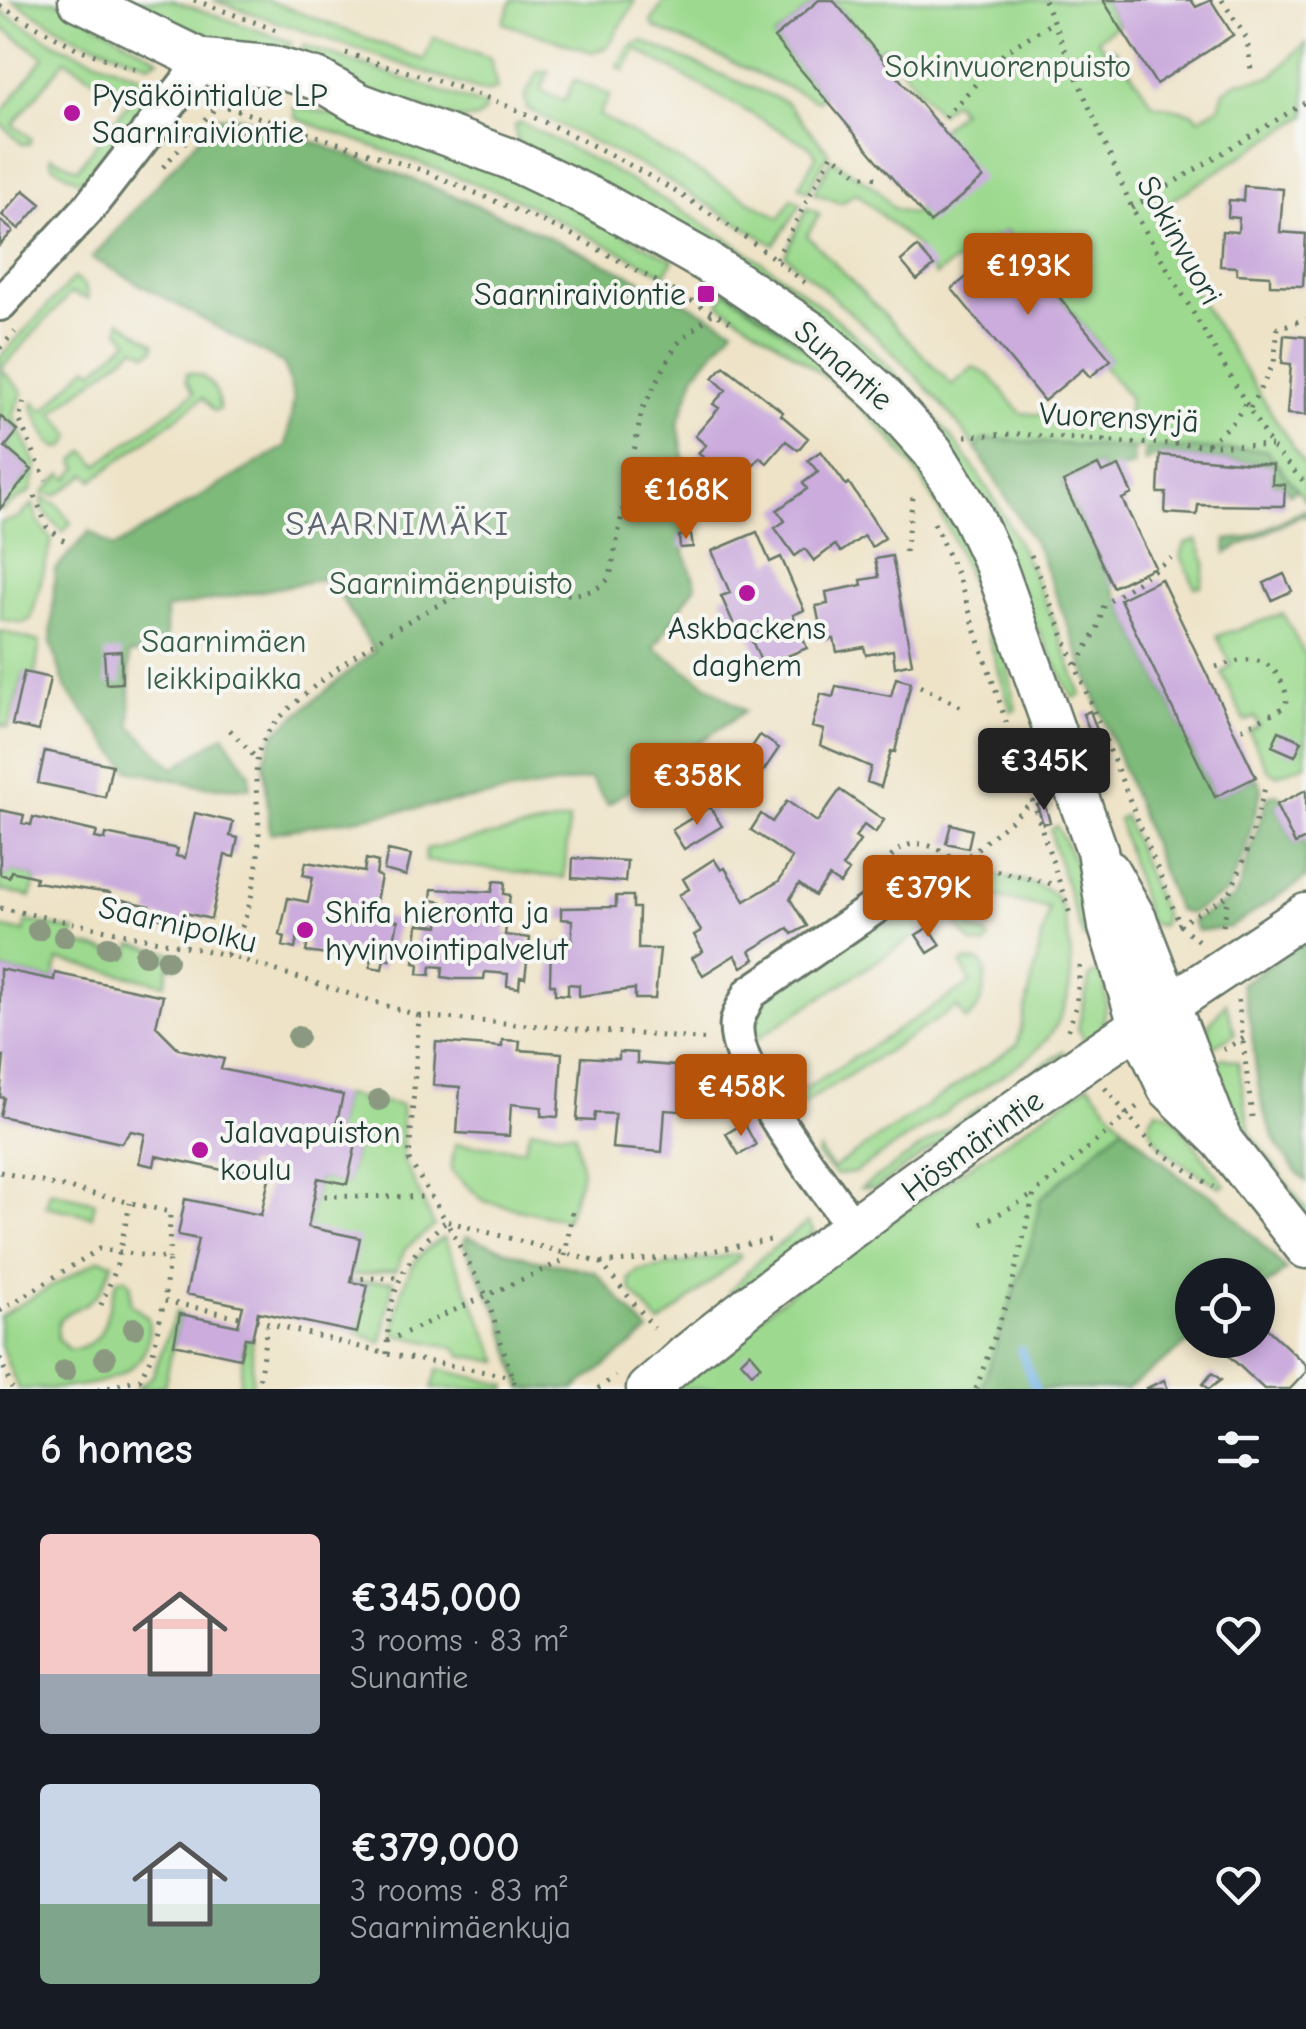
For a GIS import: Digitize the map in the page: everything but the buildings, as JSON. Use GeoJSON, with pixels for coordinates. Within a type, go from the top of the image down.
{"type":"FeatureCollection","features":[{"type":"Feature","properties":{"kind":"street","name":"Sunantie"},"geometry":{"type":"LineString","coordinates":[[79,0],[194,75],[280,109],[358,104]]}},
{"type":"Feature","properties":{"kind":"street","name":"Sunantie"},"geometry":{"type":"LineString","coordinates":[[194,75],[270,66],[318,80],[358,104],[508,158],[596,200],[707,262],[813,333],[880,393],[933,452],[971,512],[1017,621],[1097,850],[1109,926],[1155,1018],[1168,1088],[1238,1131],[1306,1248]]}},
{"type":"Feature","properties":{"kind":"street"},"geometry":{"type":"LineString","coordinates":[[0,304],[87,210],[194,75]]}},
{"type":"Feature","properties":{"kind":"street"},"geometry":{"type":"LineString","coordinates":[[854,1230],[788,1138],[752,1074],[737,1022],[750,993],[898,875]]}},
{"type":"Feature","properties":{"kind":"street","name":"Hösmärintie"},"geometry":{"type":"LineString","coordinates":[[669,1370],[854,1230],[1155,1018],[1221,955],[1306,914]]}},
{"type":"Feature","properties":{"kind":"path","name":"Sokinvuori"},"geometry":{"type":"LineString","coordinates":[[1044,0],[1132,208],[1271,446],[1306,484]]}},
{"type":"Feature","properties":{"kind":"path"},"geometry":{"type":"LineString","coordinates":[[1222,0],[1247,39],[1251,70]]}},
{"type":"Feature","properties":{"kind":"path"},"geometry":{"type":"LineString","coordinates":[[198,1],[283,32]]}},
{"type":"Feature","properties":{"kind":"path"},"geometry":{"type":"LineString","coordinates":[[0,6],[76,48],[194,75],[218,105],[280,109],[568,233],[736,326]]}},
{"type":"Feature","properties":{"kind":"path"},"geometry":{"type":"LineString","coordinates":[[938,124],[1006,50],[1052,22]]}},
{"type":"Feature","properties":{"kind":"path"},"geometry":{"type":"LineString","coordinates":[[337,50],[486,98],[598,150],[776,258],[818,293]]}},
{"type":"Feature","properties":{"kind":"path"},"geometry":{"type":"LineString","coordinates":[[1132,208],[1306,102]]}},
{"type":"Feature","properties":{"kind":"path"},"geometry":{"type":"LineString","coordinates":[[776,258],[832,154],[860,175],[878,178]]}},
{"type":"Feature","properties":{"kind":"path"},"geometry":{"type":"LineString","coordinates":[[227,955],[241,937],[259,843],[256,758],[270,729],[310,692],[438,602],[496,586],[581,594],[605,584],[610,577],[642,410],[676,345],[713,313]]}},
{"type":"Feature","properties":{"kind":"path"},"geometry":{"type":"LineString","coordinates":[[1207,445],[1248,405],[1274,363],[1278,328],[1306,319]]}},
{"type":"Feature","properties":{"kind":"path"},"geometry":{"type":"LineString","coordinates":[[24,402],[20,419],[46,480]]}},
{"type":"Feature","properties":{"kind":"path"},"geometry":{"type":"LineString","coordinates":[[1104,441],[1107,415]]}},
{"type":"Feature","properties":{"kind":"path"},"geometry":{"type":"LineString","coordinates":[[952,424],[972,452]]}},
{"type":"Feature","properties":{"kind":"path","name":"Vuorensyrjä"},"geometry":{"type":"LineString","coordinates":[[963,436],[1020,434],[1271,446]]}},
{"type":"Feature","properties":{"kind":"path"},"geometry":{"type":"LineString","coordinates":[[906,552],[915,486],[924,502]]}},
{"type":"Feature","properties":{"kind":"path"},"geometry":{"type":"LineString","coordinates":[[35,496],[47,527],[68,544]]}},
{"type":"Feature","properties":{"kind":"path"},"geometry":{"type":"LineString","coordinates":[[932,518],[976,630],[1072,919]]}},
{"type":"Feature","properties":{"kind":"path"},"geometry":{"type":"LineString","coordinates":[[1028,549],[1180,924],[1221,955]]}},
{"type":"Feature","properties":{"kind":"path"},"geometry":{"type":"LineString","coordinates":[[1077,665],[1098,630],[1104,605],[1172,558]]}},
{"type":"Feature","properties":{"kind":"path"},"geometry":{"type":"LineString","coordinates":[[1216,667],[1236,660],[1265,662],[1275,669],[1285,690],[1285,707],[1242,729]]}},
{"type":"Feature","properties":{"kind":"path"},"geometry":{"type":"LineString","coordinates":[[920,686],[964,708]]}},
{"type":"Feature","properties":{"kind":"path"},"geometry":{"type":"LineString","coordinates":[[230,730],[256,758]]}},
{"type":"Feature","properties":{"kind":"path"},"geometry":{"type":"LineString","coordinates":[[1238,1131],[1245,1084],[1242,1006],[1221,955],[1230,895],[1246,856],[1264,788]]}},
{"type":"Feature","properties":{"kind":"path"},"geometry":{"type":"LineString","coordinates":[[1032,803],[958,862],[898,875],[893,853],[918,843],[941,850],[958,862],[1058,886]]}},
{"type":"Feature","properties":{"kind":"path"},"geometry":{"type":"LineString","coordinates":[[1180,924],[1230,895]]}},
{"type":"Feature","properties":{"kind":"path","name":"Saarnipolku"},"geometry":{"type":"LineString","coordinates":[[0,908],[227,955],[420,1016],[718,1040]]}},
{"type":"Feature","properties":{"kind":"path"},"geometry":{"type":"LineString","coordinates":[[1076,1007],[1080,949]]}},
{"type":"Feature","properties":{"kind":"path"},"geometry":{"type":"LineString","coordinates":[[420,1016],[409,1160],[486,1294],[516,1389]]}},
{"type":"Feature","properties":{"kind":"path"},"geometry":{"type":"LineString","coordinates":[[1088,1064],[1124,1115],[1156,1148],[1226,1195]]}},
{"type":"Feature","properties":{"kind":"path"},"geometry":{"type":"LineString","coordinates":[[982,1224],[1034,1194],[1096,1140]]}},
{"type":"Feature","properties":{"kind":"path"},"geometry":{"type":"LineString","coordinates":[[0,1172],[170,1212],[164,1301],[154,1352],[140,1379],[98,1389]]}},
{"type":"Feature","properties":{"kind":"path"},"geometry":{"type":"LineString","coordinates":[[976,1389],[1010,1292],[1034,1194]]}},
{"type":"Feature","properties":{"kind":"path"},"geometry":{"type":"LineString","coordinates":[[314,1196],[432,1197]]}},
{"type":"Feature","properties":{"kind":"path"},"geometry":{"type":"LineString","coordinates":[[101,1305],[130,1203]]}},
{"type":"Feature","properties":{"kind":"path"},"geometry":{"type":"LineString","coordinates":[[568,1257],[572,1212]]}},
{"type":"Feature","properties":{"kind":"path"},"geometry":{"type":"LineString","coordinates":[[446,1220],[568,1257],[601,1263],[679,1257],[776,1239]]}},
{"type":"Feature","properties":{"kind":"path"},"geometry":{"type":"LineString","coordinates":[[387,1354],[401,1278],[419,1245],[446,1220]]}},
{"type":"Feature","properties":{"kind":"path"},"geometry":{"type":"LineString","coordinates":[[0,1311],[99,1248],[120,1248],[168,1259]]}},
{"type":"Feature","properties":{"kind":"path"},"geometry":{"type":"LineString","coordinates":[[387,1341],[568,1257]]}},
{"type":"Feature","properties":{"kind":"path"},"geometry":{"type":"LineString","coordinates":[[601,1263],[654,1328]]}},
{"type":"Feature","properties":{"kind":"path"},"geometry":{"type":"LineString","coordinates":[[351,1279],[401,1278]]}},
{"type":"Feature","properties":{"kind":"path"},"geometry":{"type":"LineString","coordinates":[[164,1301],[240,1317]]}},
{"type":"Feature","properties":{"kind":"path"},"geometry":{"type":"LineString","coordinates":[[256,1320],[267,1326],[387,1354],[513,1377]]}},
{"type":"Feature","properties":{"kind":"path"},"geometry":{"type":"LineString","coordinates":[[258,1389],[267,1326]]}},
{"type":"Feature","properties":{"kind":"path"},"geometry":{"type":"LineString","coordinates":[[0,1358],[12,1389]]}},
{"type":"Feature","properties":{"kind":"green space"},"geometry":{"type":"Polygon","coordinates":[[[12,0],[55,0],[159,59],[149,64],[72,35],[12,0]]]}},
{"type":"Feature","properties":{"kind":"green space"},"geometry":{"type":"Polygon","coordinates":[[[118,0],[171,0],[291,42],[286,58],[270,59],[118,0]]]}},
{"type":"Feature","properties":{"kind":"green space"},"geometry":{"type":"Polygon","coordinates":[[[213,0],[267,0],[424,60],[434,37],[490,58],[497,89],[484,92],[213,0]]]}},
{"type":"Feature","properties":{"kind":"green space"},"geometry":{"type":"Polygon","coordinates":[[[512,0],[634,0],[634,4],[607,48],[592,52],[503,23],[512,0]]]}},
{"type":"Feature","properties":{"kind":"green space"},"geometry":{"type":"Polygon","coordinates":[[[665,0],[819,0],[774,38],[823,96],[818,101],[654,27],[651,22],[665,0]]]}},
{"type":"Feature","properties":{"kind":"green space","name":"Sokinvuorenpuisto"},"geometry":{"type":"Polygon","coordinates":[[[833,0],[1103,0],[1118,25],[1097,39],[1106,52],[1114,48],[1153,104],[1193,113],[1199,119],[1219,107],[1224,91],[1237,82],[1271,77],[1306,43],[1306,116],[1172,200],[1156,215],[1164,244],[1306,467],[1306,501],[1266,450],[1146,449],[989,439],[977,450],[911,371],[785,255],[807,208],[820,214],[807,235],[952,385],[973,367],[990,376],[1021,413],[1127,422],[1129,397],[1103,366],[1110,359],[1005,230],[973,256],[952,263],[935,276],[917,247],[856,192],[841,203],[814,193],[832,159],[877,189],[893,208],[911,214],[919,209],[941,129],[961,111],[953,101],[939,114],[883,46],[876,52],[833,0]]]}},
{"type":"Feature","properties":{"kind":"green space"},"geometry":{"type":"Polygon","coordinates":[[[0,11],[60,46],[148,79],[150,101],[81,182],[52,165],[51,156],[77,169],[130,101],[65,60],[13,125],[31,138],[29,144],[22,144],[0,123],[0,115],[44,57],[0,26],[0,11]]]}},
{"type":"Feature","properties":{"kind":"green space"},"geometry":{"type":"Polygon","coordinates":[[[642,41],[786,102],[829,153],[808,191],[799,186],[816,156],[812,148],[636,49],[624,70],[618,67],[630,46],[642,41]]]}},
{"type":"Feature","properties":{"kind":"green space"},"geometry":{"type":"Polygon","coordinates":[[[303,45],[485,106],[484,112],[477,119],[455,119],[297,67],[303,45]]]}},
{"type":"Feature","properties":{"kind":"green space"},"geometry":{"type":"Polygon","coordinates":[[[549,71],[541,91],[565,101],[574,80],[610,95],[599,115],[780,218],[792,198],[801,204],[774,245],[656,173],[527,109],[525,97],[537,73],[549,71]]]}},
{"type":"Feature","properties":{"kind":"green space"},"geometry":{"type":"Polygon","coordinates":[[[294,106],[407,131],[489,164],[673,260],[665,274],[510,196],[295,118],[294,106]]]}},
{"type":"Feature","properties":{"kind":"green space","name":"Saarnimäenpuisto"},"geometry":{"type":"Polygon","coordinates":[[[217,117],[241,117],[431,187],[552,239],[734,328],[696,373],[678,424],[688,481],[686,535],[679,537],[696,585],[654,648],[745,711],[608,804],[590,779],[270,833],[264,760],[275,733],[374,651],[329,578],[166,609],[166,650],[129,654],[131,726],[174,768],[224,735],[250,774],[250,788],[201,786],[129,770],[66,689],[51,642],[55,570],[90,531],[113,548],[286,446],[294,399],[284,364],[92,258],[217,117]]]}},
{"type":"Feature","properties":{"kind":"green space"},"geometry":{"type":"Polygon","coordinates":[[[520,122],[639,186],[754,256],[859,339],[908,386],[973,467],[1011,529],[1056,627],[1081,695],[1073,698],[941,440],[517,142],[515,126],[520,122]]]}},
{"type":"Feature","properties":{"kind":"green space"},"geometry":{"type":"Polygon","coordinates":[[[74,278],[85,286],[88,299],[71,293],[1,369],[23,392],[13,415],[37,466],[31,491],[0,511],[0,505],[32,471],[5,447],[18,431],[0,416],[0,357],[74,278]]]}},
{"type":"Feature","properties":{"kind":"green space"},"geometry":{"type":"Polygon","coordinates":[[[726,291],[832,367],[939,485],[1000,624],[1016,710],[1011,711],[961,559],[920,477],[897,447],[843,392],[782,345],[719,304],[726,291]]]}},
{"type":"Feature","properties":{"kind":"green space"},"geometry":{"type":"Polygon","coordinates":[[[120,321],[154,343],[154,349],[147,354],[136,347],[53,412],[72,436],[65,447],[58,448],[49,442],[32,406],[34,402],[44,411],[88,366],[94,371],[129,340],[119,330],[120,321]]]}},
{"type":"Feature","properties":{"kind":"green space"},"geometry":{"type":"Polygon","coordinates":[[[187,373],[201,376],[211,384],[219,410],[214,411],[203,398],[93,480],[87,474],[57,495],[43,493],[62,474],[68,479],[79,468],[74,462],[85,451],[98,465],[194,393],[186,380],[187,373]]]}},
{"type":"Feature","properties":{"kind":"green space"},"geometry":{"type":"Polygon","coordinates":[[[980,441],[1134,450],[1133,466],[1102,473],[1098,465],[1063,483],[1215,796],[1256,777],[1262,788],[1244,854],[1227,892],[1189,914],[1177,910],[1040,553],[977,450],[980,441]]]}},
{"type":"Feature","properties":{"kind":"green space"},"geometry":{"type":"Polygon","coordinates":[[[1150,448],[1266,450],[1297,490],[1290,494],[1284,485],[1272,484],[1272,465],[1160,455],[1145,462],[1144,455],[1150,448]]]}},
{"type":"Feature","properties":{"kind":"green space"},"geometry":{"type":"Polygon","coordinates":[[[42,498],[57,504],[71,523],[63,532],[43,510],[42,498]]]}},
{"type":"Feature","properties":{"kind":"green space"},"geometry":{"type":"Polygon","coordinates":[[[33,504],[38,521],[52,540],[31,619],[23,623],[0,619],[0,523],[18,518],[33,504]]]}},
{"type":"Feature","properties":{"kind":"green space"},"geometry":{"type":"Polygon","coordinates":[[[1306,509],[1306,517],[1303,514],[1226,553],[1227,540],[1247,538],[1306,509]]]}},
{"type":"Feature","properties":{"kind":"green space"},"geometry":{"type":"Polygon","coordinates":[[[1197,540],[1206,563],[1201,586],[1195,587],[1181,556],[1185,544],[1197,540]]]}},
{"type":"Feature","properties":{"kind":"green space"},"geometry":{"type":"Polygon","coordinates":[[[1283,614],[1306,657],[1306,764],[1277,775],[1268,770],[1249,731],[1259,726],[1255,717],[1245,722],[1222,673],[1231,665],[1217,636],[1283,614]]]}},
{"type":"Feature","properties":{"kind":"green space"},"geometry":{"type":"Polygon","coordinates":[[[0,631],[40,642],[35,675],[24,673],[8,727],[0,725],[0,631]]]}},
{"type":"Feature","properties":{"kind":"green space"},"geometry":{"type":"Polygon","coordinates":[[[1276,794],[1286,800],[1276,806],[1295,844],[1306,839],[1306,878],[1231,927],[1197,931],[1192,921],[1232,899],[1238,891],[1268,796],[1276,794]]]}},
{"type":"Feature","properties":{"kind":"green space"},"geometry":{"type":"Polygon","coordinates":[[[1124,816],[1164,916],[1162,926],[1149,923],[1118,819],[1124,816]]]}},
{"type":"Feature","properties":{"kind":"green space"},"geometry":{"type":"Polygon","coordinates":[[[569,820],[564,878],[425,861],[426,849],[569,820]]]}},
{"type":"Feature","properties":{"kind":"green space"},"geometry":{"type":"Polygon","coordinates":[[[1057,826],[1086,885],[1098,945],[1083,937],[1053,844],[1051,829],[1057,826]]]}},
{"type":"Feature","properties":{"kind":"green space"},"geometry":{"type":"Polygon","coordinates":[[[11,871],[36,877],[31,897],[0,890],[0,874],[9,876],[11,871]]]}},
{"type":"Feature","properties":{"kind":"green space"},"geometry":{"type":"Polygon","coordinates":[[[971,872],[1035,885],[1053,894],[1059,902],[1071,967],[1060,1018],[1040,1047],[1025,1060],[854,1173],[835,1175],[817,1155],[819,1150],[832,1169],[1017,1045],[1049,908],[980,894],[971,930],[987,934],[989,941],[985,946],[971,943],[943,905],[949,879],[971,872]]]}},
{"type":"Feature","properties":{"kind":"green space"},"geometry":{"type":"Polygon","coordinates":[[[911,918],[920,933],[752,1042],[749,1027],[757,1001],[869,928],[911,918]]]}},
{"type":"Feature","properties":{"kind":"green space"},"geometry":{"type":"Polygon","coordinates":[[[27,921],[75,931],[73,943],[129,956],[132,944],[179,955],[177,967],[169,966],[165,984],[58,960],[54,980],[0,969],[0,927],[24,932],[27,921]]]}},
{"type":"Feature","properties":{"kind":"green space"},"geometry":{"type":"Polygon","coordinates":[[[1306,939],[1306,1182],[1286,1158],[1264,1112],[1241,984],[1306,939]]]}},
{"type":"Feature","properties":{"kind":"green space"},"geometry":{"type":"Polygon","coordinates":[[[965,961],[980,962],[985,968],[982,997],[972,1016],[966,1020],[957,1007],[792,1111],[786,1101],[971,983],[961,965],[965,961]]]}},
{"type":"Feature","properties":{"kind":"green space"},"geometry":{"type":"Polygon","coordinates":[[[1102,970],[1106,990],[1103,1021],[1087,1045],[1078,1028],[1090,976],[1102,970]]]}},
{"type":"Feature","properties":{"kind":"green space"},"geometry":{"type":"Polygon","coordinates":[[[1226,1003],[1235,1034],[1206,1050],[1209,1024],[1226,1003]]]}},
{"type":"Feature","properties":{"kind":"green space"},"geometry":{"type":"Polygon","coordinates":[[[1063,1051],[1065,1054],[875,1189],[861,1188],[1063,1051]]]}},
{"type":"Feature","properties":{"kind":"green space"},"geometry":{"type":"Polygon","coordinates":[[[1223,1058],[1238,1062],[1250,1133],[1306,1209],[1306,1224],[1237,1127],[1207,1067],[1223,1058]]]}},
{"type":"Feature","properties":{"kind":"green space"},"geometry":{"type":"Polygon","coordinates":[[[1089,1084],[1123,1126],[1180,1177],[1219,1200],[1275,1258],[1175,1258],[1175,1353],[1127,1389],[667,1389],[827,1264],[1089,1084]]]}},
{"type":"Feature","properties":{"kind":"green space"},"geometry":{"type":"Polygon","coordinates":[[[343,1095],[401,1105],[403,1158],[434,1226],[405,1249],[396,1270],[352,1276],[308,1227],[318,1178],[347,1184],[356,1144],[333,1139],[343,1095]]]}},
{"type":"Feature","properties":{"kind":"green space"},"geometry":{"type":"Polygon","coordinates":[[[1157,1110],[1171,1114],[1225,1185],[1220,1187],[1167,1151],[1152,1132],[1149,1121],[1157,1110]]]}},
{"type":"Feature","properties":{"kind":"green space"},"geometry":{"type":"Polygon","coordinates":[[[1123,1126],[1180,1177],[1219,1200],[1275,1258],[1175,1258],[1175,1353],[1127,1389],[981,1389],[1034,1234],[1040,1199],[1123,1126]]]}},
{"type":"Feature","properties":{"kind":"green space"},"geometry":{"type":"Polygon","coordinates":[[[531,1129],[575,1133],[582,1172],[566,1220],[484,1201],[451,1171],[455,1144],[524,1149],[531,1129]]]}},
{"type":"Feature","properties":{"kind":"green space"},"geometry":{"type":"Polygon","coordinates":[[[50,1191],[95,1202],[92,1216],[46,1206],[50,1191]]]}},
{"type":"Feature","properties":{"kind":"green space"},"geometry":{"type":"Polygon","coordinates":[[[808,1222],[814,1232],[735,1294],[729,1292],[761,1258],[808,1222]]]}},
{"type":"Feature","properties":{"kind":"green space"},"geometry":{"type":"Polygon","coordinates":[[[466,1236],[532,1259],[595,1272],[649,1332],[575,1389],[522,1389],[501,1319],[464,1245],[466,1236]]]}},
{"type":"Feature","properties":{"kind":"green space"},"geometry":{"type":"Polygon","coordinates":[[[444,1238],[500,1362],[461,1355],[456,1348],[397,1335],[394,1330],[407,1276],[421,1255],[444,1238]]]}},
{"type":"Feature","properties":{"kind":"green space"},"geometry":{"type":"Polygon","coordinates":[[[738,1254],[741,1257],[660,1324],[631,1290],[629,1279],[637,1271],[738,1254]]]}},
{"type":"Feature","properties":{"kind":"green space"},"geometry":{"type":"Polygon","coordinates":[[[100,1259],[113,1263],[99,1293],[62,1318],[58,1339],[69,1350],[93,1341],[104,1324],[118,1279],[126,1278],[131,1285],[130,1303],[148,1318],[148,1341],[140,1359],[125,1372],[106,1380],[61,1388],[18,1389],[0,1344],[0,1316],[100,1259]]]}},
{"type":"Feature","properties":{"kind":"green space"},"geometry":{"type":"Polygon","coordinates":[[[1275,1259],[1286,1270],[1275,1279],[1275,1259]]]}},
{"type":"Feature","properties":{"kind":"green space"},"geometry":{"type":"Polygon","coordinates":[[[1275,1259],[1286,1270],[1275,1279],[1275,1259]]]}},
{"type":"Feature","properties":{"kind":"green space"},"geometry":{"type":"Polygon","coordinates":[[[393,1281],[382,1342],[357,1333],[367,1286],[351,1282],[393,1281]]]}},
{"type":"Feature","properties":{"kind":"green space"},"geometry":{"type":"Polygon","coordinates":[[[176,1312],[180,1314],[164,1386],[136,1389],[152,1377],[176,1312]]]}},
{"type":"Feature","properties":{"kind":"green space"},"geometry":{"type":"Polygon","coordinates":[[[245,1338],[252,1339],[252,1389],[239,1389],[245,1338]]]}},
{"type":"Feature","properties":{"kind":"green space"},"geometry":{"type":"Polygon","coordinates":[[[438,1369],[506,1385],[507,1389],[432,1389],[438,1369]]]}},
{"type":"Feature","properties":{"kind":"waterway"},"geometry":{"type":"LineString","coordinates":[[1021,1350],[1035,1389]]}},
{"type":"Feature","properties":{"kind":"place","name":"Pysäköintialue LP Saarniraiviontie"},"geometry":{"type":"Point","coordinates":[72,113]}},
{"type":"Feature","properties":{"kind":"place","name":"Saarniraiviontie"},"geometry":{"type":"Point","coordinates":[706,294]}},
{"type":"Feature","properties":{"kind":"place","name":"Askbackens daghem"},"geometry":{"type":"Point","coordinates":[747,593]}},
{"type":"Feature","properties":{"kind":"place","name":"Shifa hieronta ja hyvinvointipalvelut"},"geometry":{"type":"Point","coordinates":[305,930]}},
{"type":"Feature","properties":{"kind":"place","name":"Jalavapuiston koulu"},"geometry":{"type":"Point","coordinates":[200,1150]}},
{"type":"Feature","properties":{"kind":"district","name":"SAARNIMÄKI"},"geometry":{"type":"Point","coordinates":[398,523]}},
{"type":"Feature","properties":{"kind":"park label","name":"Saarnimäen leikkipaikka"},"geometry":{"type":"Point","coordinates":[224,660]}}]}
